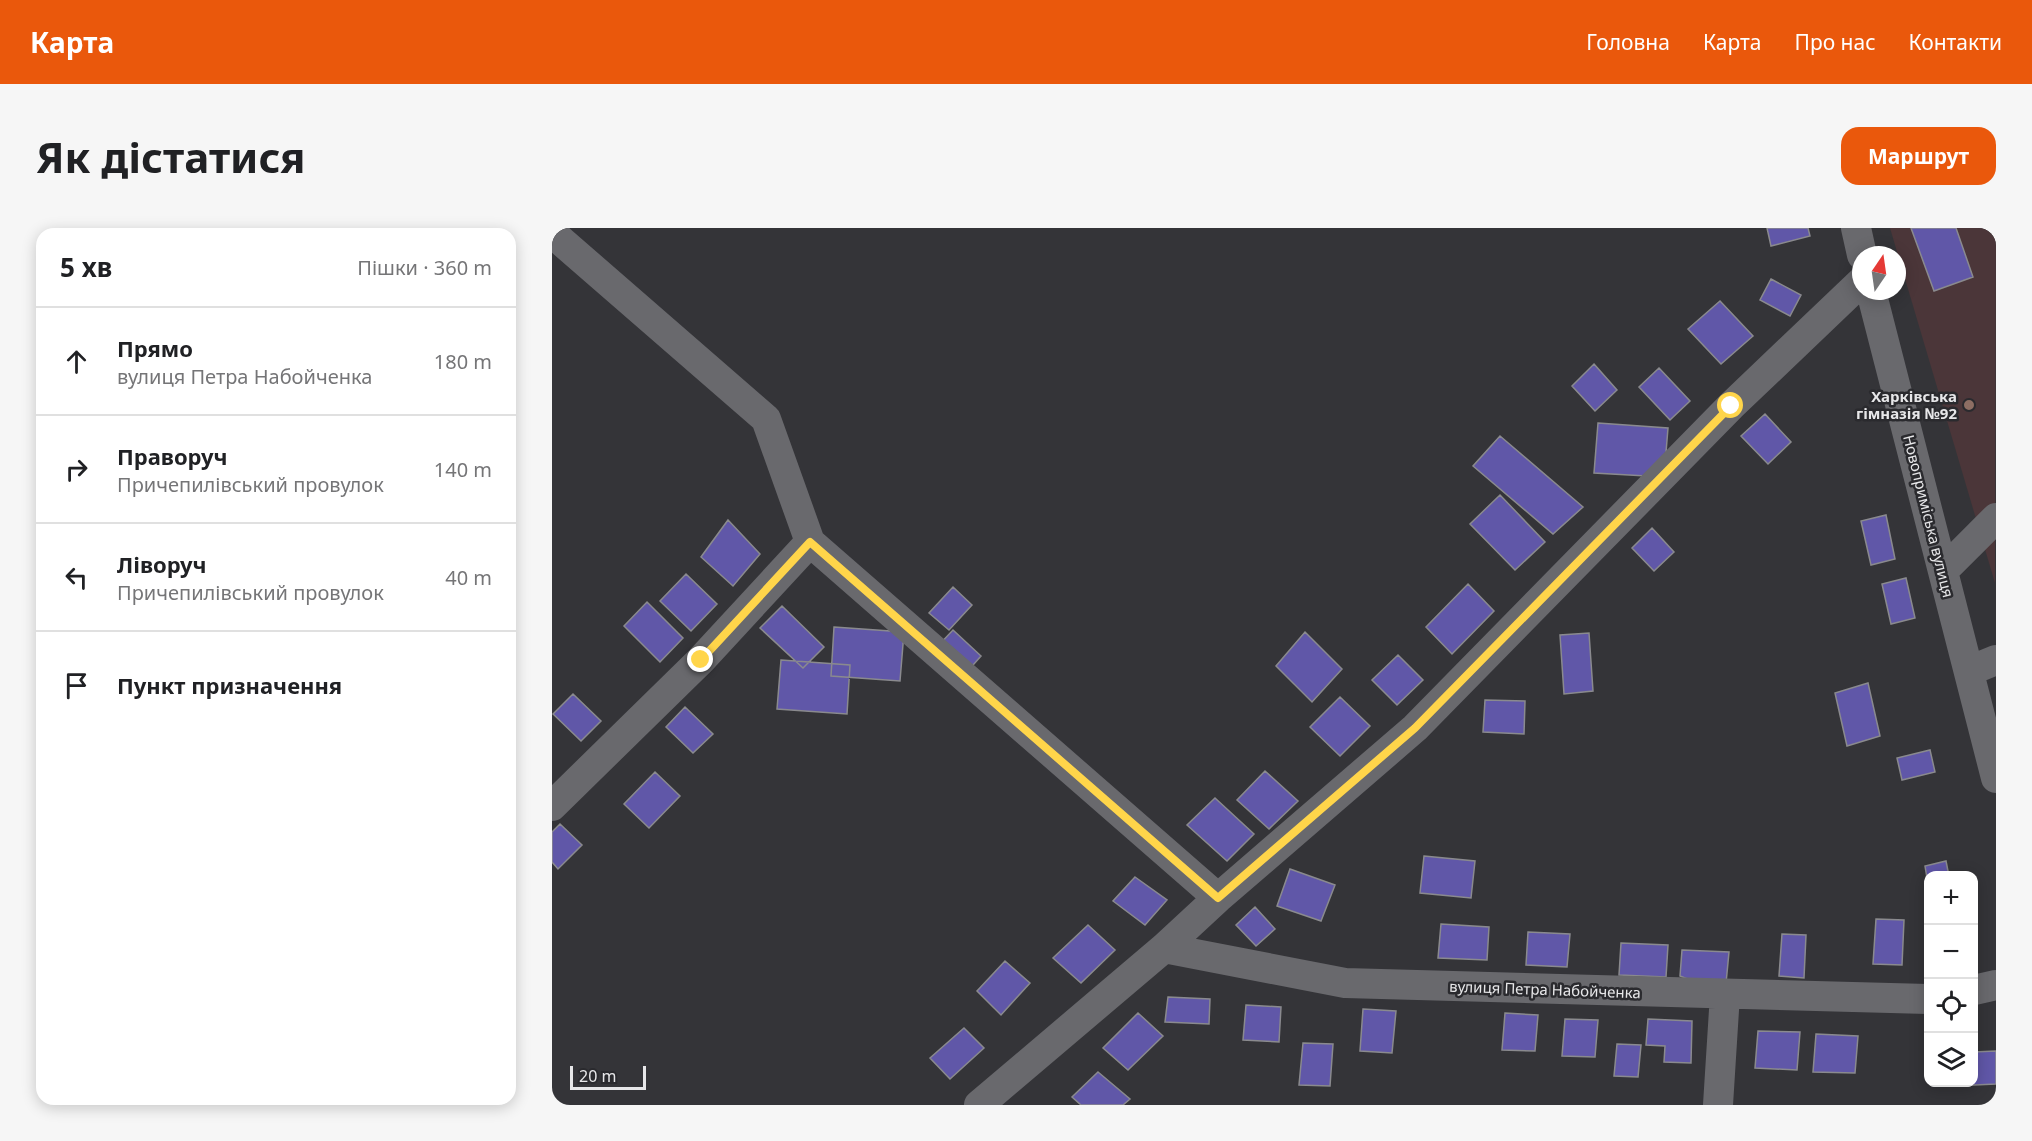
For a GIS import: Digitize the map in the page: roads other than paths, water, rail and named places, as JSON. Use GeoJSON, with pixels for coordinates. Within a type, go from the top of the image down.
{"type":"FeatureCollection","features":[{"type":"Feature","properties":{"kind":"street"},"geometry":{"type":"LineString","coordinates":[[1856,228],[1860,246]]}},
{"type":"Feature","properties":{"kind":"street"},"geometry":{"type":"LineString","coordinates":[[552,233],[766,419],[810,542],[1218,898]]}},
{"type":"Feature","properties":{"kind":"street"},"geometry":{"type":"LineString","coordinates":[[979,1105],[1164,948],[1218,898],[1415,728],[1731,406],[1852,291]]}},
{"type":"Feature","properties":{"kind":"street","name":"Новоприміська вулиця"},"geometry":{"type":"LineString","coordinates":[[1873,300],[1996,778]]}},
{"type":"Feature","properties":{"kind":"street"},"geometry":{"type":"LineString","coordinates":[[1943,571],[1996,518]]}},
{"type":"Feature","properties":{"kind":"street"},"geometry":{"type":"LineString","coordinates":[[552,806],[701,660],[810,542]]}},
{"type":"Feature","properties":{"kind":"street"},"geometry":{"type":"LineString","coordinates":[[1969,671],[1996,660]]}},
{"type":"Feature","properties":{"kind":"street","name":"вулиця Петра Набойченка"},"geometry":{"type":"LineString","coordinates":[[1164,948],[1345,983],[1924,999]]}},
{"type":"Feature","properties":{"kind":"street"},"geometry":{"type":"LineString","coordinates":[[1978,989],[1996,985]]}},
{"type":"Feature","properties":{"kind":"street"},"geometry":{"type":"LineString","coordinates":[[1718,1105],[1725,994]]}},
{"type":"Feature","properties":{"kind":"place","name":"Харківська гімназія №92"},"geometry":{"type":"Point","coordinates":[1969,405]}}]}
